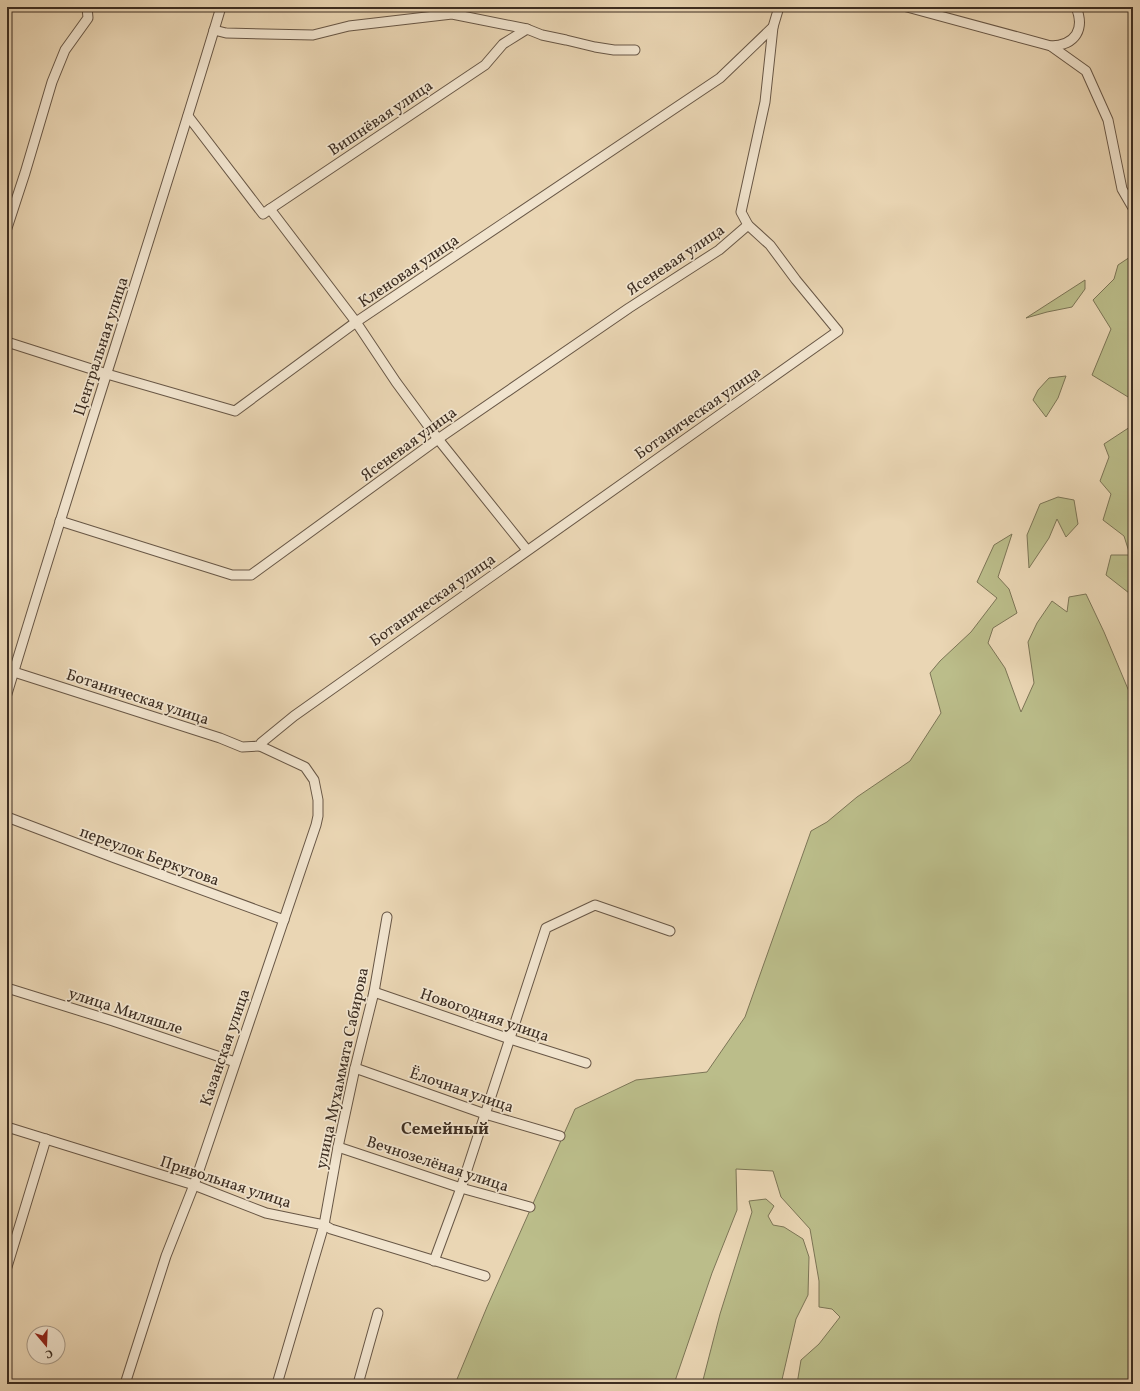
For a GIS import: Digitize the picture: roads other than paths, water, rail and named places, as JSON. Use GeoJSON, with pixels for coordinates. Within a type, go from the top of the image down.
{"type":"FeatureCollection","features":[{"type":"Feature","properties":{"kind":"street"},"geometry":{"type":"LineString","coordinates":[[7,228],[28,165],[52,82],[66,50],[88,18],[87,7]]}},
{"type":"Feature","properties":{"kind":"street","name":"Центральная улица"},"geometry":{"type":"LineString","coordinates":[[7,694],[221,7]]}},
{"type":"Feature","properties":{"kind":"street","name":"Кленовая улица"},"geometry":{"type":"LineString","coordinates":[[7,342],[107,374],[235,412],[356,322],[720,78],[773,27],[779,7]]}},
{"type":"Feature","properties":{"kind":"street"},"geometry":{"type":"LineString","coordinates":[[907,7],[1052,46],[1061,46],[1068,43],[1075,37],[1080,19],[1076,7]]}},
{"type":"Feature","properties":{"kind":"street"},"geometry":{"type":"LineString","coordinates":[[214,30],[226,33],[312,34],[349,26],[452,14],[526,29],[542,35],[595,47],[614,50],[635,50]]}},
{"type":"Feature","properties":{"kind":"street"},"geometry":{"type":"LineString","coordinates":[[748,225],[742,212],[765,102],[773,27]]}},
{"type":"Feature","properties":{"kind":"street","name":"Вишнёвая улица"},"geometry":{"type":"LineString","coordinates":[[270,209],[485,65],[503,44],[526,29]]}},
{"type":"Feature","properties":{"kind":"street"},"geometry":{"type":"LineString","coordinates":[[1052,46],[1086,71],[1108,120],[1122,189],[1133,208]]}},
{"type":"Feature","properties":{"kind":"street"},"geometry":{"type":"LineString","coordinates":[[188,116],[263,214],[270,209],[356,322],[396,382],[438,440],[527,550]]}},
{"type":"Feature","properties":{"kind":"street","name":"Ботаническая улица"},"geometry":{"type":"LineString","coordinates":[[14,672],[220,738],[242,747],[260,746],[261,743],[294,716],[838,331],[796,280],[770,245],[748,225]]}},
{"type":"Feature","properties":{"kind":"street","name":"Ясеневая улица"},"geometry":{"type":"LineString","coordinates":[[60,521],[232,575],[251,575],[438,440],[630,308],[718,250],[748,225]]}},
{"type":"Feature","properties":{"kind":"street","name":"Казанская улица"},"geometry":{"type":"LineString","coordinates":[[125,1384],[166,1256],[194,1185],[318,816],[318,800],[314,780],[305,767],[260,746]]}},
{"type":"Feature","properties":{"kind":"street","name":"переулок Беркутова"},"geometry":{"type":"LineString","coordinates":[[7,817],[284,920]]}},
{"type":"Feature","properties":{"kind":"street"},"geometry":{"type":"LineString","coordinates":[[434,1261],[461,1188],[546,928],[595,905],[670,931]]}},
{"type":"Feature","properties":{"kind":"street","name":"улица Мухаммата Сабирова"},"geometry":{"type":"LineString","coordinates":[[324,1225],[338,1147],[355,1068],[374,992],[388,917]]}},
{"type":"Feature","properties":{"kind":"street","name":"улица Миляшле"},"geometry":{"type":"LineString","coordinates":[[7,988],[114,1021],[235,1062]]}},
{"type":"Feature","properties":{"kind":"street","name":"Новогодняя улица"},"geometry":{"type":"LineString","coordinates":[[374,992],[510,1039],[586,1063]]}},
{"type":"Feature","properties":{"kind":"street","name":"Ёлочная улица"},"geometry":{"type":"LineString","coordinates":[[355,1068],[485,1114],[560,1136]]}},
{"type":"Feature","properties":{"kind":"street","name":"Привольная улица"},"geometry":{"type":"LineString","coordinates":[[7,1127],[194,1185],[266,1213],[324,1225],[331,1229],[485,1276]]}},
{"type":"Feature","properties":{"kind":"street"},"geometry":{"type":"LineString","coordinates":[[7,1267],[46,1138]]}},
{"type":"Feature","properties":{"kind":"street","name":"Вечнозелёная улица"},"geometry":{"type":"LineString","coordinates":[[338,1147],[461,1188],[530,1207]]}},
{"type":"Feature","properties":{"kind":"street"},"geometry":{"type":"LineString","coordinates":[[277,1384],[324,1225]]}},
{"type":"Feature","properties":{"kind":"street"},"geometry":{"type":"LineString","coordinates":[[358,1384],[378,1314]]}},
{"type":"Feature","properties":{"kind":"district","name":"Семейный"},"geometry":{"type":"Point","coordinates":[445,1128]}}]}
